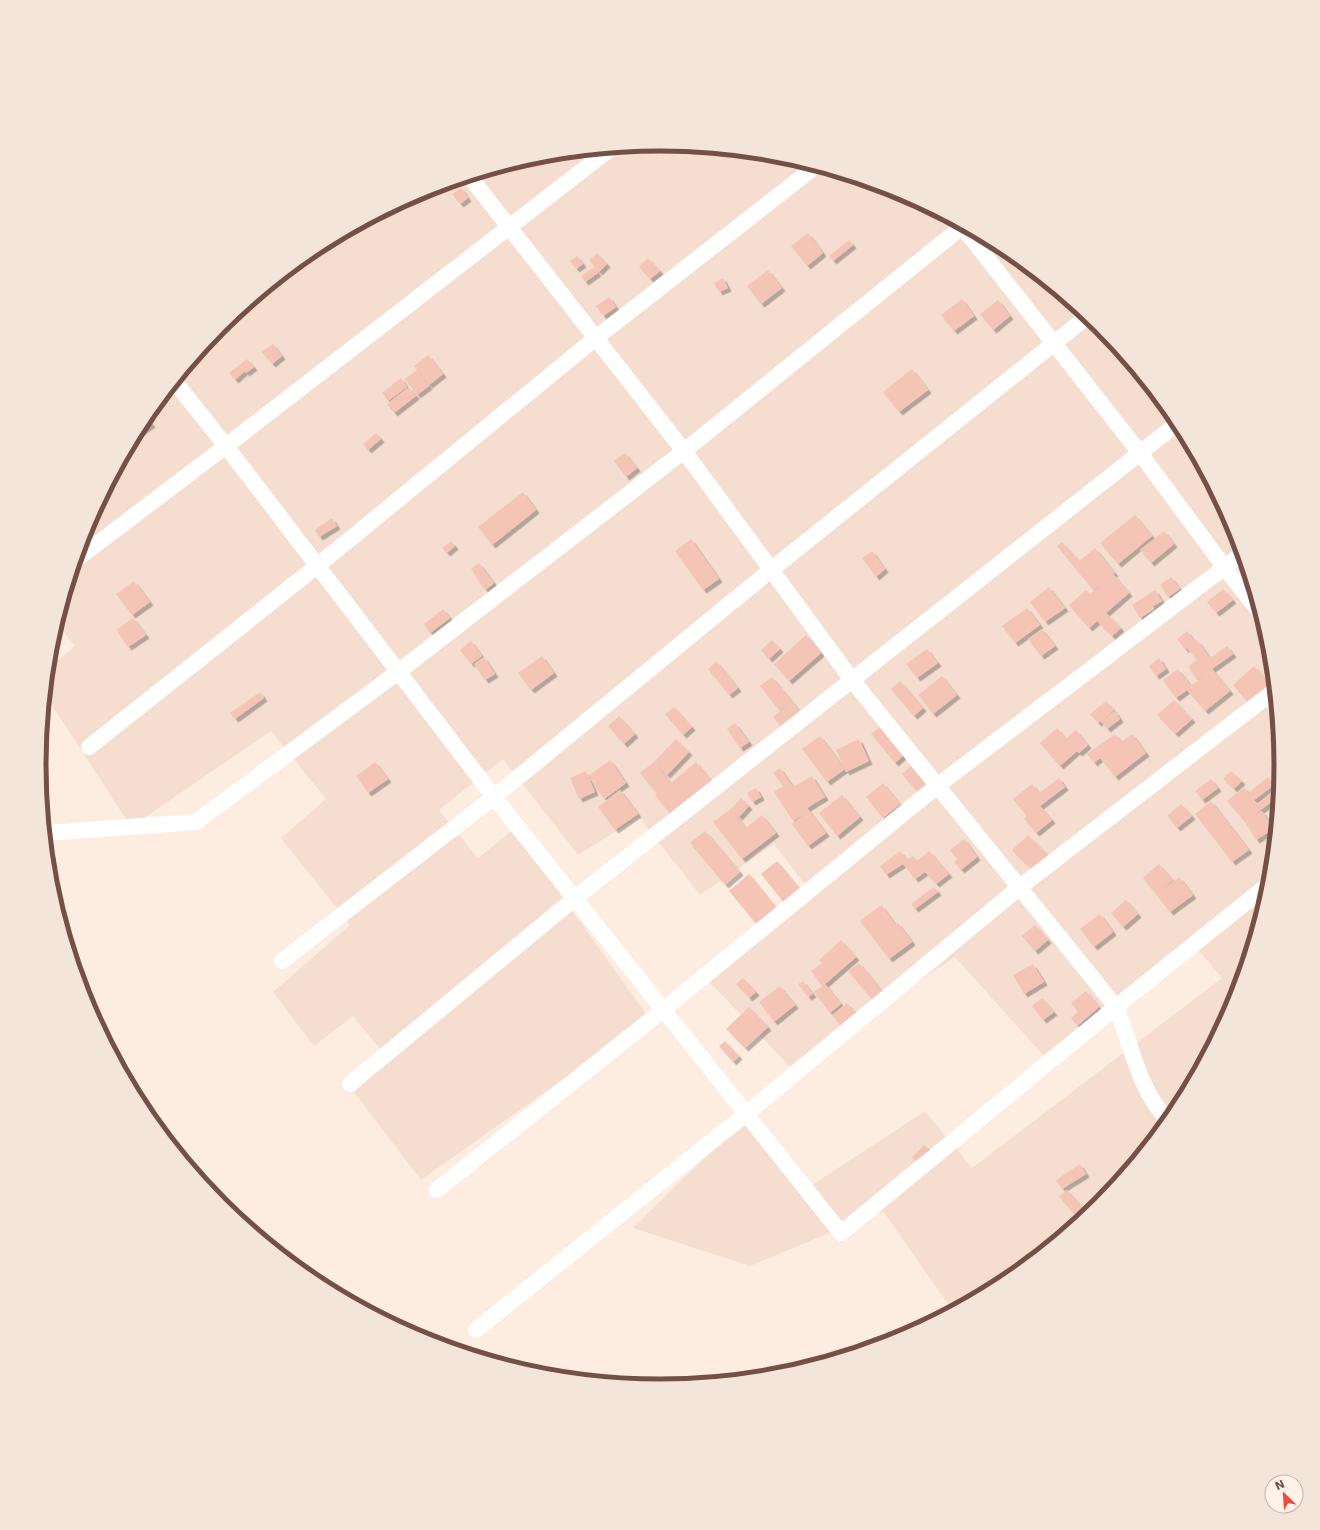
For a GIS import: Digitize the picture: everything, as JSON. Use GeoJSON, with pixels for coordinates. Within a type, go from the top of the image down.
{"type":"FeatureCollection","features":[{"type":"Feature","properties":{"kind":"street"},"geometry":{"type":"LineString","coordinates":[[84,553],[226,446],[604,154]]}},
{"type":"Feature","properties":{"kind":"street"},"geometry":{"type":"LineString","coordinates":[[89,747],[317,566],[597,337],[811,170]]}},
{"type":"Feature","properties":{"kind":"street"},"geometry":{"type":"LineString","coordinates":[[473,181],[597,337],[684,451],[852,680],[1116,1008],[1125,1029],[1134,1062],[1147,1092],[1164,1115]]}},
{"type":"Feature","properties":{"kind":"street"},"geometry":{"type":"LineString","coordinates":[[50,833],[196,822],[398,672],[684,451],[959,229]]}},
{"type":"Feature","properties":{"kind":"street"},"geometry":{"type":"LineString","coordinates":[[968,234],[1140,453],[1252,602]]}},
{"type":"Feature","properties":{"kind":"street"},"geometry":{"type":"LineString","coordinates":[[282,961],[494,797],[772,569],[1083,320]]}},
{"type":"Feature","properties":{"kind":"street"},"geometry":{"type":"LineString","coordinates":[[178,385],[226,446],[494,797],[841,1233],[1260,892]]}},
{"type":"Feature","properties":{"kind":"street"},"geometry":{"type":"LineString","coordinates":[[350,1084],[574,898],[1173,427]]}},
{"type":"Feature","properties":{"kind":"street"},"geometry":{"type":"LineString","coordinates":[[437,1190],[663,1010],[937,786],[1237,558]]}},
{"type":"Feature","properties":{"kind":"street"},"geometry":{"type":"LineString","coordinates":[[476,1330],[746,1114],[1020,887],[1270,694]]}},
{"type":"Feature","properties":{"kind":"shaded area"},"geometry":{"type":"Polygon","coordinates":[[[660,151],[700,152],[740,156],[780,163],[819,172],[895,198],[932,214],[1001,254],[1065,303],[1094,331],[1122,360],[1171,424],[1211,493],[1227,530],[1253,606],[1262,645],[1269,685],[1273,725],[1274,765],[1273,805],[1269,845],[1262,885],[1253,924],[1241,962],[1211,1037],[1171,1106],[1147,1139],[1122,1170],[1065,1227],[1001,1276],[950,1306],[883,1211],[750,1266],[633,1228],[742,1121],[809,1187],[925,1111],[972,1168],[1222,978],[1193,944],[1043,1055],[955,957],[791,1068],[702,974],[810,891],[774,844],[700,895],[639,817],[578,855],[503,759],[439,810],[478,858],[514,829],[649,1018],[421,1180],[354,1092],[388,1059],[353,1016],[314,1046],[273,992],[350,925],[281,838],[326,799],[271,731],[131,827],[49,701],[55,663],[75,646],[62,630],[79,568],[109,493],[149,424],[198,360],[226,331],[255,303],[319,254],[388,214],[425,198],[501,172],[540,163],[580,156],[620,152],[660,151]]]}},
{"type":"Feature","properties":{"kind":"building"},"geometry":{"type":"Polygon","coordinates":[[[461,188],[468,198],[460,204],[452,194],[461,188]]]}},
{"type":"Feature","properties":{"kind":"building"},"geometry":{"type":"Polygon","coordinates":[[[808,233],[823,253],[807,266],[791,246],[808,233]]]}},
{"type":"Feature","properties":{"kind":"building"},"geometry":{"type":"Polygon","coordinates":[[[849,240],[853,245],[833,261],[829,256],[849,240]]]}},
{"type":"Feature","properties":{"kind":"building"},"geometry":{"type":"Polygon","coordinates":[[[597,253],[607,264],[599,272],[589,260],[597,253]]]}},
{"type":"Feature","properties":{"kind":"building"},"geometry":{"type":"Polygon","coordinates":[[[577,256],[583,264],[576,269],[570,261],[577,256]]]}},
{"type":"Feature","properties":{"kind":"building"},"geometry":{"type":"Polygon","coordinates":[[[648,258],[660,271],[650,279],[639,267],[648,258]]]}},
{"type":"Feature","properties":{"kind":"building"},"geometry":{"type":"Polygon","coordinates":[[[594,267],[598,273],[585,282],[581,276],[594,267]]]}},
{"type":"Feature","properties":{"kind":"building"},"geometry":{"type":"Polygon","coordinates":[[[768,270],[782,288],[761,304],[747,286],[768,270]]]}},
{"type":"Feature","properties":{"kind":"building"},"geometry":{"type":"Polygon","coordinates":[[[723,278],[728,288],[719,292],[714,283],[723,278]]]}},
{"type":"Feature","properties":{"kind":"building"},"geometry":{"type":"Polygon","coordinates":[[[609,297],[616,307],[603,316],[596,306],[609,297]]]}},
{"type":"Feature","properties":{"kind":"building"},"geometry":{"type":"Polygon","coordinates":[[[962,299],[974,316],[954,331],[941,315],[962,299]]]}},
{"type":"Feature","properties":{"kind":"building"},"geometry":{"type":"Polygon","coordinates":[[[998,300],[1010,316],[993,330],[980,314],[998,300]]]}},
{"type":"Feature","properties":{"kind":"building"},"geometry":{"type":"Polygon","coordinates":[[[273,344],[282,356],[272,364],[262,352],[273,344]]]}},
{"type":"Feature","properties":{"kind":"building"},"geometry":{"type":"Polygon","coordinates":[[[428,355],[443,374],[429,385],[414,366],[428,355]]]}},
{"type":"Feature","properties":{"kind":"building"},"geometry":{"type":"Polygon","coordinates":[[[247,359],[254,367],[246,373],[245,371],[235,380],[229,373],[247,359]]]}},
{"type":"Feature","properties":{"kind":"building"},"geometry":{"type":"Polygon","coordinates":[[[912,369],[928,390],[899,412],[883,392],[912,369]]]}},
{"type":"Feature","properties":{"kind":"building"},"geometry":{"type":"Polygon","coordinates":[[[417,370],[429,386],[417,395],[405,379],[417,370]]]}},
{"type":"Feature","properties":{"kind":"building"},"geometry":{"type":"Polygon","coordinates":[[[401,378],[407,387],[388,401],[382,393],[401,378]]]}},
{"type":"Feature","properties":{"kind":"building"},"geometry":{"type":"Polygon","coordinates":[[[409,387],[416,396],[394,413],[387,404],[409,387]]]}},
{"type":"Feature","properties":{"kind":"building"},"geometry":{"type":"Polygon","coordinates":[[[376,433],[381,439],[368,450],[363,444],[376,433]]]}},
{"type":"Feature","properties":{"kind":"building"},"geometry":{"type":"Polygon","coordinates":[[[625,453],[637,468],[626,477],[614,461],[625,453]]]}},
{"type":"Feature","properties":{"kind":"building"},"geometry":{"type":"Polygon","coordinates":[[[523,492],[536,510],[492,545],[478,527],[523,492]]]}},
{"type":"Feature","properties":{"kind":"building"},"geometry":{"type":"Polygon","coordinates":[[[1135,515],[1152,536],[1118,564],[1100,543],[1135,515]]]}},
{"type":"Feature","properties":{"kind":"building"},"geometry":{"type":"Polygon","coordinates":[[[332,518],[337,526],[319,537],[315,530],[332,518]]]}},
{"type":"Feature","properties":{"kind":"building"},"geometry":{"type":"Polygon","coordinates":[[[1164,531],[1174,544],[1151,563],[1140,550],[1164,531]]]}},
{"type":"Feature","properties":{"kind":"building"},"geometry":{"type":"Polygon","coordinates":[[[691,539],[719,579],[703,590],[675,551],[691,539]]]}},
{"type":"Feature","properties":{"kind":"building"},"geometry":{"type":"Polygon","coordinates":[[[451,541],[455,546],[447,553],[442,548],[451,541]]]}},
{"type":"Feature","properties":{"kind":"building"},"geometry":{"type":"Polygon","coordinates":[[[1062,542],[1079,561],[1095,548],[1115,573],[1113,574],[1129,593],[1106,613],[1121,628],[1112,636],[1097,621],[1089,628],[1069,605],[1086,590],[1090,594],[1101,585],[1093,590],[1057,546],[1062,542]]]}},
{"type":"Feature","properties":{"kind":"building"},"geometry":{"type":"Polygon","coordinates":[[[872,551],[885,569],[876,577],[862,558],[872,551]]]}},
{"type":"Feature","properties":{"kind":"building"},"geometry":{"type":"Polygon","coordinates":[[[479,563],[494,583],[485,590],[471,569],[479,563]]]}},
{"type":"Feature","properties":{"kind":"building"},"geometry":{"type":"Polygon","coordinates":[[[1171,577],[1180,589],[1168,597],[1160,585],[1171,577]]]}},
{"type":"Feature","properties":{"kind":"building"},"geometry":{"type":"Polygon","coordinates":[[[134,581],[150,602],[132,615],[116,594],[134,581]]]}},
{"type":"Feature","properties":{"kind":"building"},"geometry":{"type":"Polygon","coordinates":[[[1049,587],[1065,608],[1045,622],[1030,602],[1049,587]]]}},
{"type":"Feature","properties":{"kind":"building"},"geometry":{"type":"Polygon","coordinates":[[[1223,589],[1233,600],[1216,613],[1207,602],[1223,589]]]}},
{"type":"Feature","properties":{"kind":"building"},"geometry":{"type":"Polygon","coordinates":[[[1155,590],[1162,601],[1153,606],[1154,609],[1140,618],[1132,605],[1155,590]]]}},
{"type":"Feature","properties":{"kind":"building"},"geometry":{"type":"Polygon","coordinates":[[[1027,608],[1040,625],[1015,643],[1002,626],[1027,608]]]}},
{"type":"Feature","properties":{"kind":"building"},"geometry":{"type":"Polygon","coordinates":[[[443,609],[450,618],[430,633],[424,624],[443,609]]]}},
{"type":"Feature","properties":{"kind":"building"},"geometry":{"type":"Polygon","coordinates":[[[133,618],[146,635],[128,647],[116,630],[133,618]]]}},
{"type":"Feature","properties":{"kind":"building"},"geometry":{"type":"Polygon","coordinates":[[[1042,629],[1055,646],[1041,656],[1028,639],[1042,629]]]}},
{"type":"Feature","properties":{"kind":"building"},"geometry":{"type":"Polygon","coordinates":[[[1187,631],[1195,642],[1197,640],[1210,658],[1227,646],[1233,654],[1212,669],[1230,691],[1205,711],[1187,690],[1176,698],[1163,680],[1178,669],[1191,686],[1206,674],[1197,680],[1188,667],[1197,660],[1177,639],[1187,631]]]}},
{"type":"Feature","properties":{"kind":"building"},"geometry":{"type":"Polygon","coordinates":[[[806,635],[821,653],[789,681],[774,664],[806,635]]]}},
{"type":"Feature","properties":{"kind":"building"},"geometry":{"type":"Polygon","coordinates":[[[772,640],[780,649],[769,659],[761,650],[772,640]]]}},
{"type":"Feature","properties":{"kind":"building"},"geometry":{"type":"Polygon","coordinates":[[[471,641],[482,656],[471,664],[460,650],[471,641]]]}},
{"type":"Feature","properties":{"kind":"building"},"geometry":{"type":"Polygon","coordinates":[[[927,649],[938,663],[917,678],[906,664],[927,649]]]}},
{"type":"Feature","properties":{"kind":"building"},"geometry":{"type":"Polygon","coordinates":[[[542,656],[554,673],[531,690],[518,673],[542,656]]]}},
{"type":"Feature","properties":{"kind":"building"},"geometry":{"type":"Polygon","coordinates":[[[484,657],[495,674],[485,680],[474,664],[484,657]]]}},
{"type":"Feature","properties":{"kind":"building"},"geometry":{"type":"Polygon","coordinates":[[[1159,658],[1166,669],[1156,676],[1149,666],[1159,658]]]}},
{"type":"Feature","properties":{"kind":"building"},"geometry":{"type":"Polygon","coordinates":[[[716,661],[738,688],[729,695],[708,669],[716,661]]]}},
{"type":"Feature","properties":{"kind":"building"},"geometry":{"type":"Polygon","coordinates":[[[1254,666],[1268,682],[1270,690],[1251,706],[1233,685],[1254,666]]]}},
{"type":"Feature","properties":{"kind":"building"},"geometry":{"type":"Polygon","coordinates":[[[942,676],[957,695],[933,714],[918,695],[942,676]]]}},
{"type":"Feature","properties":{"kind":"building"},"geometry":{"type":"Polygon","coordinates":[[[772,677],[802,714],[784,730],[773,717],[788,704],[779,710],[760,686],[772,677]]]}},
{"type":"Feature","properties":{"kind":"building"},"geometry":{"type":"Polygon","coordinates":[[[900,681],[923,708],[914,716],[891,689],[900,681]]]}},
{"type":"Feature","properties":{"kind":"building"},"geometry":{"type":"Polygon","coordinates":[[[260,692],[264,698],[235,719],[230,713],[260,692]]]}},
{"type":"Feature","properties":{"kind":"building"},"geometry":{"type":"Polygon","coordinates":[[[1174,700],[1192,719],[1175,734],[1157,715],[1174,700]]]}},
{"type":"Feature","properties":{"kind":"building"},"geometry":{"type":"Polygon","coordinates":[[[1106,701],[1114,710],[1103,720],[1115,711],[1120,719],[1107,729],[1101,721],[1098,723],[1090,714],[1106,701]]]}},
{"type":"Feature","properties":{"kind":"building"},"geometry":{"type":"Polygon","coordinates":[[[674,707],[692,727],[683,735],[665,714],[674,707]]]}},
{"type":"Feature","properties":{"kind":"building"},"geometry":{"type":"Polygon","coordinates":[[[619,716],[635,734],[624,744],[608,726],[619,716]]]}},
{"type":"Feature","properties":{"kind":"building"},"geometry":{"type":"Polygon","coordinates":[[[735,723],[749,742],[740,748],[727,729],[735,723]]]}},
{"type":"Feature","properties":{"kind":"building"},"geometry":{"type":"Polygon","coordinates":[[[881,726],[905,754],[895,763],[871,734],[881,726]]]}},
{"type":"Feature","properties":{"kind":"building"},"geometry":{"type":"Polygon","coordinates":[[[1057,728],[1066,739],[1076,730],[1088,745],[1079,753],[1077,751],[1060,766],[1040,743],[1057,728]]]}},
{"type":"Feature","properties":{"kind":"building"},"geometry":{"type":"Polygon","coordinates":[[[1273,730],[1273,737],[1270,733],[1273,730]]]}},
{"type":"Feature","properties":{"kind":"building"},"geometry":{"type":"Polygon","coordinates":[[[1115,734],[1121,742],[1132,734],[1146,753],[1115,777],[1100,758],[1094,763],[1087,754],[1115,734]]]}},
{"type":"Feature","properties":{"kind":"building"},"geometry":{"type":"Polygon","coordinates":[[[820,736],[845,769],[827,782],[802,749],[820,736]]]}},
{"type":"Feature","properties":{"kind":"building"},"geometry":{"type":"Polygon","coordinates":[[[676,739],[689,752],[667,775],[654,762],[676,739]]]}},
{"type":"Feature","properties":{"kind":"building"},"geometry":{"type":"Polygon","coordinates":[[[859,739],[869,761],[846,772],[836,750],[859,739]]]}},
{"type":"Feature","properties":{"kind":"building"},"geometry":{"type":"Polygon","coordinates":[[[610,760],[626,783],[604,799],[588,776],[610,760]]]}},
{"type":"Feature","properties":{"kind":"building"},"geometry":{"type":"Polygon","coordinates":[[[375,762],[388,779],[368,793],[356,776],[375,762]]]}},
{"type":"Feature","properties":{"kind":"building"},"geometry":{"type":"Polygon","coordinates":[[[654,762],[671,783],[696,762],[712,782],[671,815],[655,795],[657,794],[640,773],[654,762]]]}},
{"type":"Feature","properties":{"kind":"building"},"geometry":{"type":"Polygon","coordinates":[[[911,766],[927,786],[918,793],[902,774],[911,766]]]}},
{"type":"Feature","properties":{"kind":"building"},"geometry":{"type":"Polygon","coordinates":[[[780,768],[793,787],[812,776],[825,797],[807,808],[826,833],[808,846],[792,824],[805,814],[793,821],[774,792],[783,786],[773,773],[780,768]]]}},
{"type":"Feature","properties":{"kind":"building"},"geometry":{"type":"Polygon","coordinates":[[[586,771],[595,792],[579,799],[570,778],[586,771]]]}},
{"type":"Feature","properties":{"kind":"building"},"geometry":{"type":"Polygon","coordinates":[[[1231,771],[1242,781],[1234,789],[1223,779],[1231,771]]]}},
{"type":"Feature","properties":{"kind":"building"},"geometry":{"type":"Polygon","coordinates":[[[1268,777],[1274,784],[1254,800],[1258,804],[1273,791],[1273,800],[1252,817],[1262,811],[1271,826],[1270,831],[1256,840],[1246,823],[1227,801],[1244,787],[1248,793],[1268,777]]]}},
{"type":"Feature","properties":{"kind":"building"},"geometry":{"type":"Polygon","coordinates":[[[1059,778],[1065,787],[1040,806],[1052,820],[1036,833],[1024,819],[1027,816],[1013,799],[1032,784],[1039,793],[1059,778]]]}},
{"type":"Feature","properties":{"kind":"building"},"geometry":{"type":"Polygon","coordinates":[[[1211,779],[1218,788],[1202,800],[1195,791],[1211,779]]]}},
{"type":"Feature","properties":{"kind":"building"},"geometry":{"type":"Polygon","coordinates":[[[883,783],[900,804],[883,818],[866,797],[883,783]]]}},
{"type":"Feature","properties":{"kind":"building"},"geometry":{"type":"Polygon","coordinates":[[[756,788],[761,797],[752,802],[747,793],[756,788]]]}},
{"type":"Feature","properties":{"kind":"building"},"geometry":{"type":"Polygon","coordinates":[[[620,790],[638,814],[615,830],[598,807],[620,790]]]}},
{"type":"Feature","properties":{"kind":"building"},"geometry":{"type":"Polygon","coordinates":[[[842,795],[860,817],[837,836],[819,813],[842,795]]]}},
{"type":"Feature","properties":{"kind":"building"},"geometry":{"type":"Polygon","coordinates":[[[741,798],[749,806],[739,817],[731,809],[741,798]]]}},
{"type":"Feature","properties":{"kind":"building"},"geometry":{"type":"Polygon","coordinates":[[[1211,801],[1249,850],[1232,862],[1195,814],[1211,801]]]}},
{"type":"Feature","properties":{"kind":"building"},"geometry":{"type":"Polygon","coordinates":[[[1181,804],[1192,816],[1177,828],[1167,816],[1181,804]]]}},
{"type":"Feature","properties":{"kind":"building"},"geometry":{"type":"Polygon","coordinates":[[[731,809],[746,828],[762,815],[776,833],[742,859],[713,822],[731,809]]]}},
{"type":"Feature","properties":{"kind":"building"},"geometry":{"type":"Polygon","coordinates":[[[705,831],[740,872],[725,885],[690,843],[705,831]]]}},
{"type":"Feature","properties":{"kind":"building"},"geometry":{"type":"Polygon","coordinates":[[[1028,835],[1048,855],[1032,870],[1012,850],[1028,835]]]}},
{"type":"Feature","properties":{"kind":"building"},"geometry":{"type":"Polygon","coordinates":[[[964,839],[977,857],[961,870],[954,862],[957,859],[950,850],[964,839]]]}},
{"type":"Feature","properties":{"kind":"building"},"geometry":{"type":"Polygon","coordinates":[[[900,851],[907,860],[913,856],[917,861],[929,851],[949,874],[936,884],[925,872],[915,879],[903,864],[886,875],[880,866],[900,851]]]}},
{"type":"Feature","properties":{"kind":"building"},"geometry":{"type":"Polygon","coordinates":[[[777,861],[802,892],[786,905],[761,874],[777,861]]]}},
{"type":"Feature","properties":{"kind":"building"},"geometry":{"type":"Polygon","coordinates":[[[1159,864],[1173,880],[1159,892],[1179,877],[1193,895],[1170,912],[1143,878],[1159,864]]]}},
{"type":"Feature","properties":{"kind":"building"},"geometry":{"type":"Polygon","coordinates":[[[749,874],[778,910],[758,926],[729,891],[749,874]]]}},
{"type":"Feature","properties":{"kind":"building"},"geometry":{"type":"Polygon","coordinates":[[[934,887],[938,892],[915,909],[911,904],[934,887]]]}},
{"type":"Feature","properties":{"kind":"building"},"geometry":{"type":"Polygon","coordinates":[[[1126,900],[1138,914],[1123,927],[1111,913],[1126,900]]]}},
{"type":"Feature","properties":{"kind":"building"},"geometry":{"type":"Polygon","coordinates":[[[881,905],[896,925],[898,923],[912,942],[889,959],[860,921],[881,905]]]}},
{"type":"Feature","properties":{"kind":"building"},"geometry":{"type":"Polygon","coordinates":[[[1100,914],[1113,932],[1094,947],[1080,929],[1100,914]]]}},
{"type":"Feature","properties":{"kind":"building"},"geometry":{"type":"Polygon","coordinates":[[[1035,925],[1048,940],[1035,951],[1022,936],[1035,925]]]}},
{"type":"Feature","properties":{"kind":"building"},"geometry":{"type":"Polygon","coordinates":[[[841,940],[856,957],[825,984],[841,1004],[830,1013],[814,992],[822,986],[811,971],[822,963],[819,960],[841,940]]]}},
{"type":"Feature","properties":{"kind":"building"},"geometry":{"type":"Polygon","coordinates":[[[859,963],[885,995],[875,1003],[848,971],[859,963]]]}},
{"type":"Feature","properties":{"kind":"building"},"geometry":{"type":"Polygon","coordinates":[[[1033,964],[1044,982],[1024,994],[1013,975],[1033,964]]]}},
{"type":"Feature","properties":{"kind":"building"},"geometry":{"type":"Polygon","coordinates":[[[743,978],[756,992],[749,998],[736,984],[743,978]]]}},
{"type":"Feature","properties":{"kind":"building"},"geometry":{"type":"Polygon","coordinates":[[[803,981],[813,994],[808,997],[798,984],[803,981]]]}},
{"type":"Feature","properties":{"kind":"building"},"geometry":{"type":"Polygon","coordinates":[[[780,986],[795,1005],[774,1022],[759,1002],[780,986]]]}},
{"type":"Feature","properties":{"kind":"building"},"geometry":{"type":"Polygon","coordinates":[[[1086,991],[1099,1007],[1077,1026],[1071,1018],[1078,1012],[1071,1003],[1086,991]]]}},
{"type":"Feature","properties":{"kind":"building"},"geometry":{"type":"Polygon","coordinates":[[[1042,998],[1054,1012],[1043,1020],[1032,1006],[1042,998]]]}},
{"type":"Feature","properties":{"kind":"building"},"geometry":{"type":"Polygon","coordinates":[[[847,1003],[858,1017],[843,1029],[832,1015],[847,1003]]]}},
{"type":"Feature","properties":{"kind":"building"},"geometry":{"type":"Polygon","coordinates":[[[749,1007],[768,1027],[745,1048],[726,1029],[749,1007]]]}},
{"type":"Feature","properties":{"kind":"building"},"geometry":{"type":"Polygon","coordinates":[[[725,1041],[739,1056],[733,1062],[719,1046],[725,1041]]]}},
{"type":"Feature","properties":{"kind":"building"},"geometry":{"type":"Polygon","coordinates":[[[924,1145],[929,1149],[917,1162],[912,1157],[924,1145]]]}},
{"type":"Feature","properties":{"kind":"building"},"geometry":{"type":"Polygon","coordinates":[[[1080,1164],[1086,1174],[1062,1189],[1056,1180],[1080,1164]]]}},
{"type":"Feature","properties":{"kind":"building"},"geometry":{"type":"Polygon","coordinates":[[[1067,1190],[1083,1209],[1076,1217],[1059,1196],[1067,1190]]]}}]}
